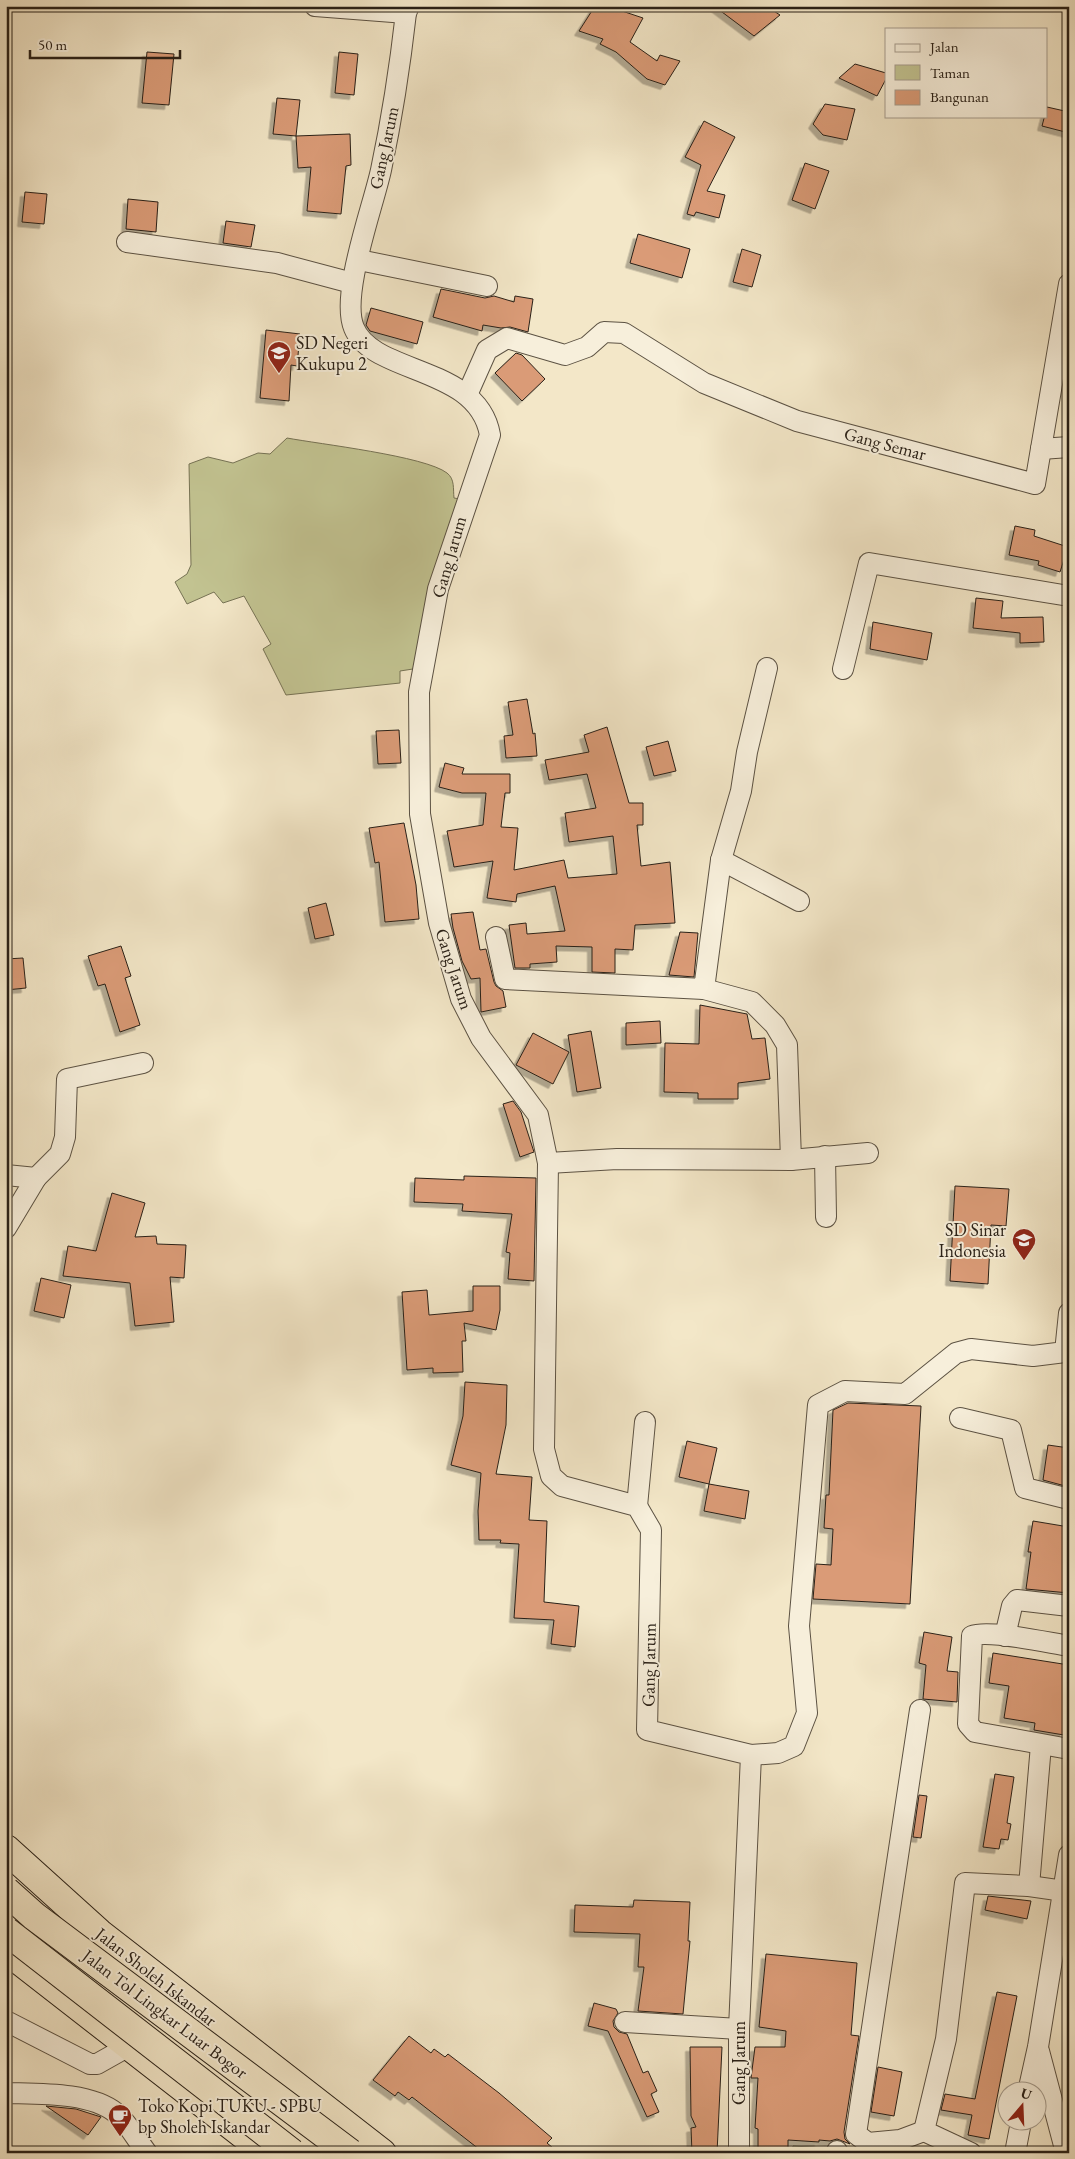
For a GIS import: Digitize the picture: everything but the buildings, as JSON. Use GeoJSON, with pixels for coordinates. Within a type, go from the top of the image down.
{"type":"FeatureCollection","features":[{"type":"Feature","properties":{"kind":"highway","name":"Jalan Sholeh Iskandar"},"geometry":{"type":"LineString","coordinates":[[6,1849],[99,1933],[382,2153]]}},
{"type":"Feature","properties":{"kind":"highway","name":"Jalan Tol Lingkar Luar Bogor"},"geometry":{"type":"LineString","coordinates":[[6,1891],[34,1916],[350,2153]]}},
{"type":"Feature","properties":{"kind":"highway"},"geometry":{"type":"LineString","coordinates":[[6,1926],[72,1910]]}},
{"type":"Feature","properties":{"kind":"highway","name":"Jalan Tol Lingkar Luar Bogor"},"geometry":{"type":"LineString","coordinates":[[6,1931],[292,2153]]}},
{"type":"Feature","properties":{"kind":"highway"},"geometry":{"type":"LineString","coordinates":[[11,1958],[99,1933]]}},
{"type":"Feature","properties":{"kind":"highway"},"geometry":{"type":"LineString","coordinates":[[11,1958],[267,2153]]}},
{"type":"Feature","properties":{"kind":"street"},"geometry":{"type":"LineString","coordinates":[[315,6],[408,10]]}},
{"type":"Feature","properties":{"kind":"street","name":"Gang Jarum"},"geometry":{"type":"LineString","coordinates":[[408,10],[386,147],[352,282],[349,304],[350,316],[354,328],[367,346],[444,381],[467,395],[487,421],[490,435],[438,589],[421,682],[420,814],[439,923],[461,999],[481,1038],[538,1114],[548,1163],[544,1449],[551,1476],[562,1486],[637,1506],[651,1530],[647,1730],[751,1755],[739,2029],[739,2153]]}},
{"type":"Feature","properties":{"kind":"street"},"geometry":{"type":"LineString","coordinates":[[127,242],[277,262],[352,282]]}},
{"type":"Feature","properties":{"kind":"street"},"geometry":{"type":"LineString","coordinates":[[359,260],[487,286]]}},
{"type":"Feature","properties":{"kind":"street","name":"Gang Semar"},"geometry":{"type":"LineString","coordinates":[[467,395],[486,350],[507,338],[566,355],[586,346],[604,332],[624,333],[704,383],[796,421],[1035,484],[1069,284]]}},
{"type":"Feature","properties":{"kind":"street"},"geometry":{"type":"LineString","coordinates":[[1041,449],[1069,447]]}},
{"type":"Feature","properties":{"kind":"street"},"geometry":{"type":"LineString","coordinates":[[843,669],[869,563],[1069,596]]}},
{"type":"Feature","properties":{"kind":"street"},"geometry":{"type":"LineString","coordinates":[[704,989],[720,860],[741,791],[747,752],[767,668]]}},
{"type":"Feature","properties":{"kind":"street"},"geometry":{"type":"LineString","coordinates":[[720,860],[799,901]]}},
{"type":"Feature","properties":{"kind":"street"},"geometry":{"type":"LineString","coordinates":[[496,937],[505,979],[704,989],[752,1002],[775,1025],[786,1045],[791,1160]]}},
{"type":"Feature","properties":{"kind":"street"},"geometry":{"type":"LineString","coordinates":[[6,1228],[36,1178],[60,1154],[65,1138],[67,1079],[142,1063]]}},
{"type":"Feature","properties":{"kind":"street"},"geometry":{"type":"LineString","coordinates":[[548,1163],[617,1159],[791,1160],[868,1153]]}},
{"type":"Feature","properties":{"kind":"street"},"geometry":{"type":"LineString","coordinates":[[825,1156],[826,1217]]}},
{"type":"Feature","properties":{"kind":"street"},"geometry":{"type":"LineString","coordinates":[[6,1175],[36,1178]]}},
{"type":"Feature","properties":{"kind":"street"},"geometry":{"type":"LineString","coordinates":[[751,1755],[778,1753],[794,1746],[806,1713],[799,1626],[818,1405],[845,1391],[905,1394],[956,1353],[971,1349],[1033,1356],[1065,1352],[1069,1313]]}},
{"type":"Feature","properties":{"kind":"street"},"geometry":{"type":"LineString","coordinates":[[960,1418],[1011,1430],[1025,1488],[1069,1499]]}},
{"type":"Feature","properties":{"kind":"street"},"geometry":{"type":"LineString","coordinates":[[637,1506],[645,1422]]}},
{"type":"Feature","properties":{"kind":"street"},"geometry":{"type":"LineString","coordinates":[[1005,1636],[1012,1606],[1017,1600],[1069,1606]]}},
{"type":"Feature","properties":{"kind":"street"},"geometry":{"type":"LineString","coordinates":[[1069,1646],[1005,1636],[977,1634],[972,1636],[968,1724],[975,1732],[1069,1749]]}},
{"type":"Feature","properties":{"kind":"street"},"geometry":{"type":"LineString","coordinates":[[920,1710],[856,2134],[868,2143],[900,2140],[924,2131],[971,2153]]}},
{"type":"Feature","properties":{"kind":"street"},"geometry":{"type":"LineString","coordinates":[[1029,1886],[1041,1745]]}},
{"type":"Feature","properties":{"kind":"street"},"geometry":{"type":"LineString","coordinates":[[1030,2082],[1038,2047],[1069,1856]]}},
{"type":"Feature","properties":{"kind":"street"},"geometry":{"type":"LineString","coordinates":[[924,2131],[946,2039],[965,1883],[1029,1886],[1064,1891]]}},
{"type":"Feature","properties":{"kind":"street"},"geometry":{"type":"LineString","coordinates":[[6,2021],[90,2064],[97,2064],[129,2046]]}},
{"type":"Feature","properties":{"kind":"street"},"geometry":{"type":"LineString","coordinates":[[624,2022],[739,2029]]}},
{"type":"Feature","properties":{"kind":"street"},"geometry":{"type":"LineString","coordinates":[[1038,2047],[1066,2153]]}},
{"type":"Feature","properties":{"kind":"street"},"geometry":{"type":"LineString","coordinates":[[6,2093],[81,2099],[98,2103],[117,2114],[147,2153]]}},
{"type":"Feature","properties":{"kind":"street"},"geometry":{"type":"LineString","coordinates":[[1015,2153],[1020,2132]]}},
{"type":"Feature","properties":{"kind":"green space"},"geometry":{"type":"Polygon","coordinates":[[[287,438],[371,451],[435,467],[450,475],[454,498],[466,500],[413,669],[400,671],[400,683],[286,695],[263,649],[271,644],[244,596],[223,603],[214,592],[187,604],[175,582],[187,574],[191,565],[189,464],[208,457],[233,463],[258,453],[270,454],[287,438]]]}},
{"type":"Feature","properties":{"kind":"green space"},"geometry":{"type":"Polygon","coordinates":[[[793,2146],[826,2148],[826,2153],[792,2153],[793,2146]]]}},
{"type":"Feature","properties":{"kind":"place","name":"SD Negeri Kukupu 2"},"geometry":{"type":"Point","coordinates":[279,374]}},
{"type":"Feature","properties":{"kind":"place","name":"SD Sinar Indonesia"},"geometry":{"type":"Point","coordinates":[1024,1261]}},
{"type":"Feature","properties":{"kind":"place","name":"Toko Kopi TUKU - SPBU bp Sholeh Iskandar"},"geometry":{"type":"Point","coordinates":[120,2137]}}]}
